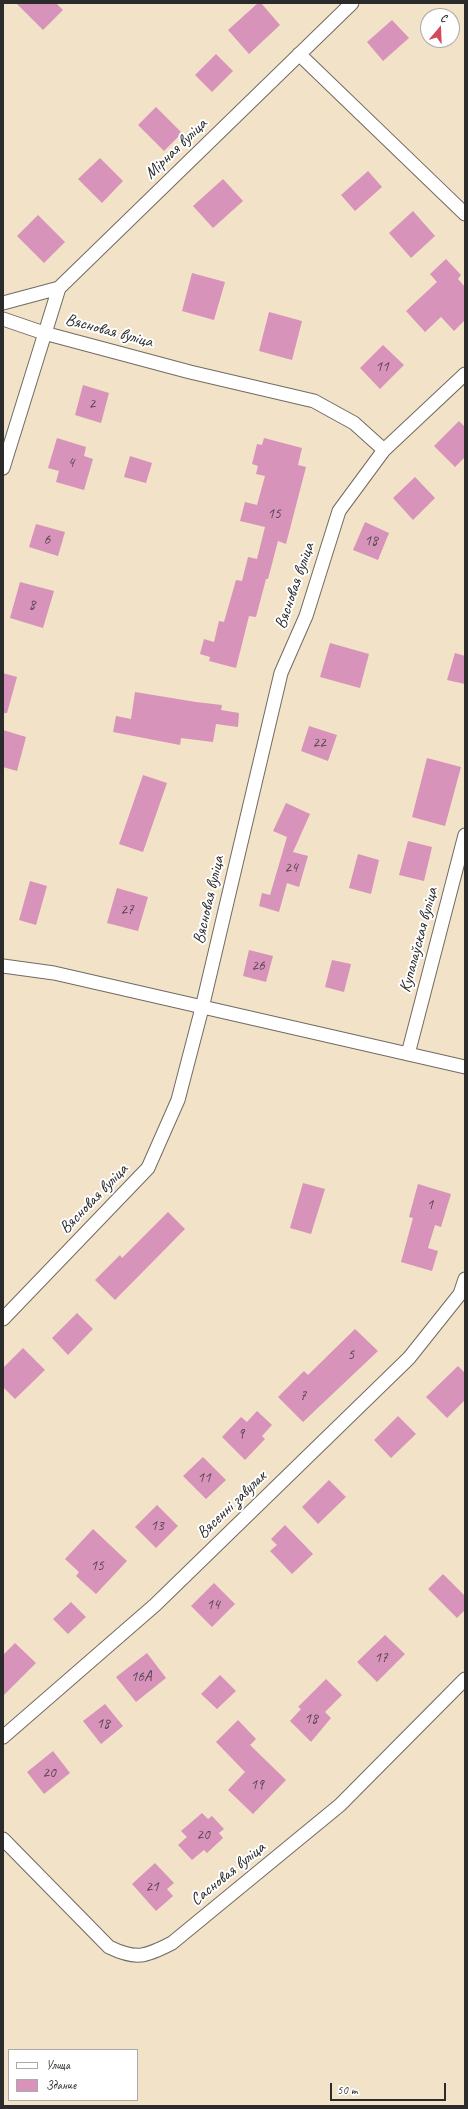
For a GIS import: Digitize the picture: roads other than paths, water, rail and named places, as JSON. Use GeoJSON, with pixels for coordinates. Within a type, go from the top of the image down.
{"type":"FeatureCollection","features":[{"type":"Feature","properties":{"kind":"street","name":"Мірная вуліца"},"geometry":{"type":"LineString","coordinates":[[3,468],[59,288],[352,3]]}},
{"type":"Feature","properties":{"kind":"street"},"geometry":{"type":"LineString","coordinates":[[299,54],[465,214]]}},
{"type":"Feature","properties":{"kind":"street"},"geometry":{"type":"LineString","coordinates":[[3,303],[59,288]]}},
{"type":"Feature","properties":{"kind":"street","name":"Вясновая вуліца"},"geometry":{"type":"LineString","coordinates":[[3,319],[44,333],[190,372],[314,400],[354,423],[384,450]]}},
{"type":"Feature","properties":{"kind":"street","name":"Вясновая вуліца"},"geometry":{"type":"LineString","coordinates":[[3,1319],[148,1168],[178,1100],[202,1008],[281,673],[306,616],[339,511],[384,450],[465,374]]}},
{"type":"Feature","properties":{"kind":"street","name":"Купалаўская вуліца"},"geometry":{"type":"LineString","coordinates":[[408,1054],[465,835]]}},
{"type":"Feature","properties":{"kind":"street"},"geometry":{"type":"LineString","coordinates":[[3,966],[54,973],[465,1067]]}},
{"type":"Feature","properties":{"kind":"street","name":"Вясенні завулак"},"geometry":{"type":"LineString","coordinates":[[3,1737],[155,1605],[409,1358],[460,1294],[465,1279]]}},
{"type":"Feature","properties":{"kind":"street","name":"Сасновая вуліца"},"geometry":{"type":"LineString","coordinates":[[3,1838],[109,1947],[125,1955],[138,1957],[154,1952],[172,1943],[340,1805],[465,1679]]}}]}
